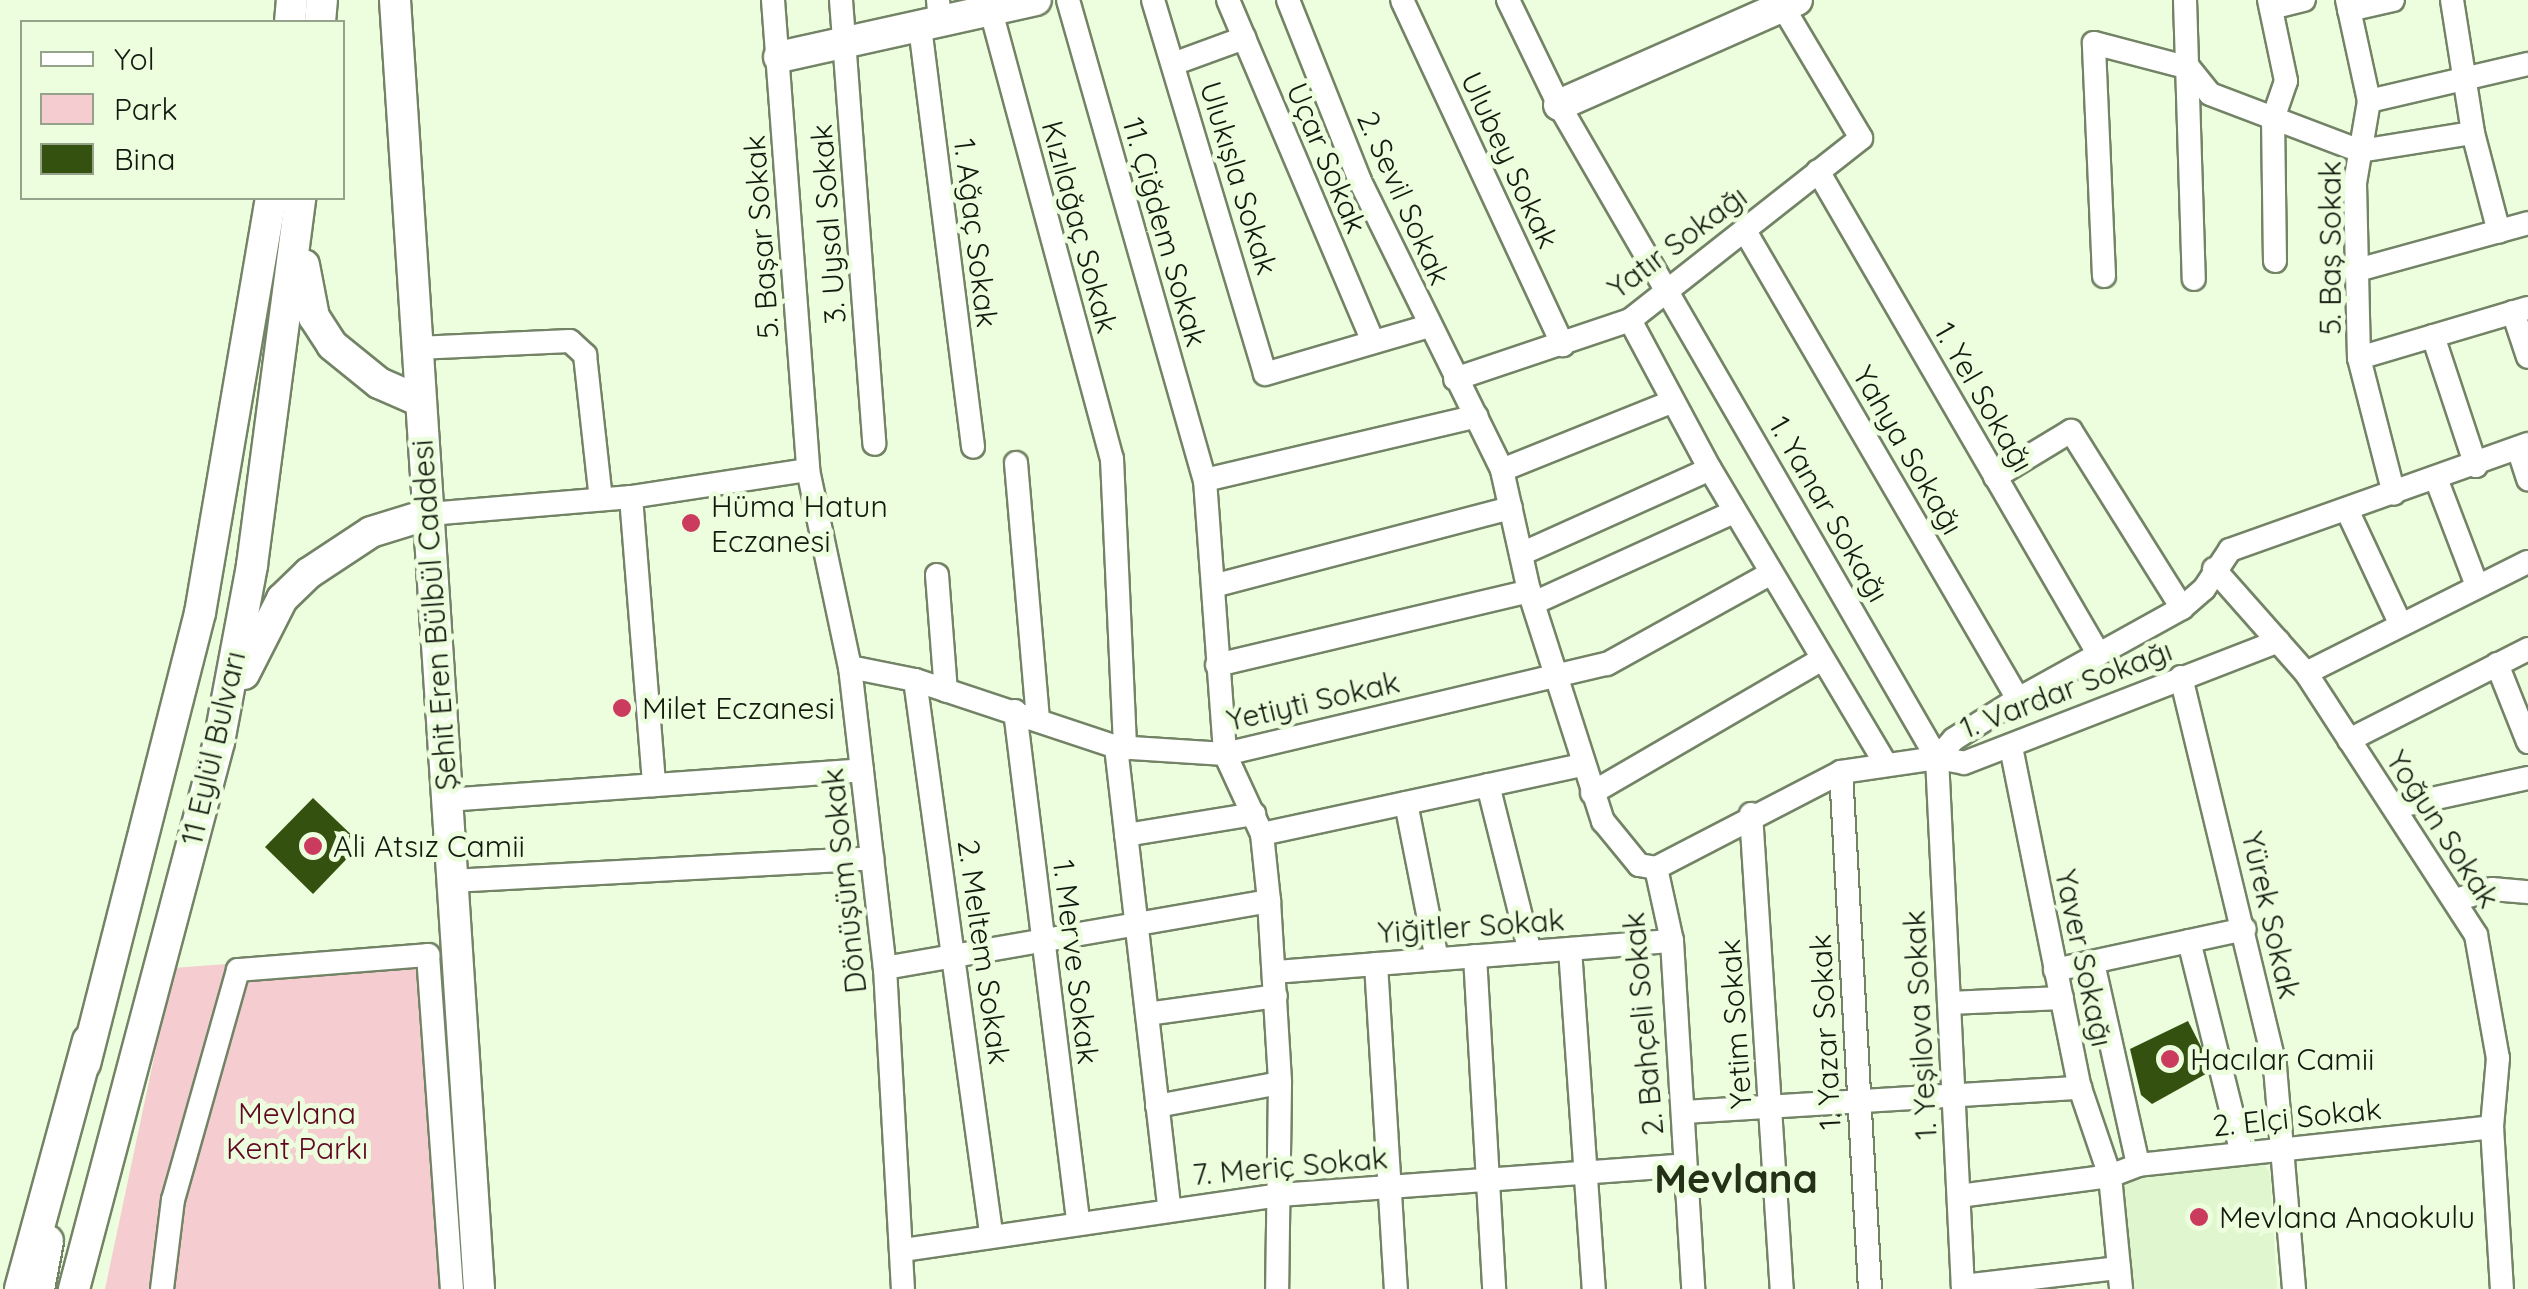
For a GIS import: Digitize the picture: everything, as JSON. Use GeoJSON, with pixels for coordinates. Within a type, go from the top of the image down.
{"type":"FeatureCollection","features":[{"type":"Feature","properties":{"kind":"highway"},"geometry":{"type":"LineString","coordinates":[[21,1289],[89,1042]]}},
{"type":"Feature","properties":{"kind":"main road","name":"Şehit Eren Bülbül Caddesi"},"geometry":{"type":"LineString","coordinates":[[396,0],[479,1289]]}},
{"type":"Feature","properties":{"kind":"main road"},"geometry":{"type":"LineString","coordinates":[[779,57],[845,43],[933,16],[991,11],[1029,1]]}},
{"type":"Feature","properties":{"kind":"main road"},"geometry":{"type":"LineString","coordinates":[[1560,105],[1786,2]]}},
{"type":"Feature","properties":{"kind":"main road","name":"11 Eylül Bulvarı"},"geometry":{"type":"LineString","coordinates":[[38,1289],[89,1042],[200,613],[270,200]]}},
{"type":"Feature","properties":{"kind":"main road"},"geometry":{"type":"LineString","coordinates":[[300,200],[305,284],[314,317],[352,364],[420,401]]}},
{"type":"Feature","properties":{"kind":"main road","name":"11 Eylül Bulvarı"},"geometry":{"type":"LineString","coordinates":[[74,1289],[219,742],[252,564],[300,200]]}},
{"type":"Feature","properties":{"kind":"main road"},"geometry":{"type":"LineString","coordinates":[[219,742],[250,657],[282,599],[339,551],[371,532],[429,514]]}},
{"type":"Feature","properties":{"kind":"main road"},"geometry":{"type":"LineString","coordinates":[[92,1289],[118,1114]]}},
{"type":"Feature","properties":{"kind":"street","name":"5. Başar Sokak"},"geometry":{"type":"LineString","coordinates":[[773,0],[808,470]]}},
{"type":"Feature","properties":{"kind":"street","name":"3. Uysal Sokak"},"geometry":{"type":"LineString","coordinates":[[841,0],[874,444]]}},
{"type":"Feature","properties":{"kind":"street","name":"11. Çiğdem Sokak"},"geometry":{"type":"LineString","coordinates":[[1068,0],[1206,480],[1225,754]]}},
{"type":"Feature","properties":{"kind":"street","name":"Ulukışla Sokak"},"geometry":{"type":"LineString","coordinates":[[1152,0],[1265,374],[1372,339]]}},
{"type":"Feature","properties":{"kind":"street","name":"Uçar Sokak"},"geometry":{"type":"LineString","coordinates":[[1228,0],[1372,339]]}},
{"type":"Feature","properties":{"kind":"street","name":"2. Sevil Sokak"},"geometry":{"type":"LineString","coordinates":[[1288,0],[1360,181],[1455,380],[1477,416]]}},
{"type":"Feature","properties":{"kind":"street","name":"Ulubey Sokak"},"geometry":{"type":"LineString","coordinates":[[1402,0],[1564,344]]}},
{"type":"Feature","properties":{"kind":"street","name":"1. Yanar Sokağı"},"geometry":{"type":"LineString","coordinates":[[1508,0],[1560,105],[1937,758]]}},
{"type":"Feature","properties":{"kind":"street"},"geometry":{"type":"LineString","coordinates":[[2184,0],[2194,279]]}},
{"type":"Feature","properties":{"kind":"street"},"geometry":{"type":"LineString","coordinates":[[2275,261],[2273,118],[2286,81],[2270,4],[2304,0]]}},
{"type":"Feature","properties":{"kind":"street"},"geometry":{"type":"LineString","coordinates":[[2348,5],[2394,0]]}},
{"type":"Feature","properties":{"kind":"street"},"geometry":{"type":"LineString","coordinates":[[2452,0],[2473,133],[2499,232]]}},
{"type":"Feature","properties":{"kind":"street","name":"Yatır Sokağı"},"geometry":{"type":"LineString","coordinates":[[1455,380],[1630,320],[1860,138],[1786,2]]}},
{"type":"Feature","properties":{"kind":"street","name":"5. Baş Sokak"},"geometry":{"type":"LineString","coordinates":[[2348,5],[2369,102],[2360,151],[2354,271],[2360,358],[2394,494]]}},
{"type":"Feature","properties":{"kind":"street","name":"Kızılağaç Sokak"},"geometry":{"type":"LineString","coordinates":[[991,11],[1112,460],[1126,835],[1169,1207]]}},
{"type":"Feature","properties":{"kind":"street","name":"1. Ağaç Sokak"},"geometry":{"type":"LineString","coordinates":[[933,16],[973,448]]}},
{"type":"Feature","properties":{"kind":"street"},"geometry":{"type":"LineString","coordinates":[[1173,64],[1244,38]]}},
{"type":"Feature","properties":{"kind":"street"},"geometry":{"type":"LineString","coordinates":[[2104,276],[2094,42],[2189,68],[2210,94],[2360,151],[2473,133]]}},
{"type":"Feature","properties":{"kind":"street"},"geometry":{"type":"LineString","coordinates":[[2369,102],[2528,64]]}},
{"type":"Feature","properties":{"kind":"street","name":"1. Yel Sokağı"},"geometry":{"type":"LineString","coordinates":[[1818,171],[2098,652]]}},
{"type":"Feature","properties":{"kind":"street"},"geometry":{"type":"LineString","coordinates":[[2354,271],[2528,223]]}},
{"type":"Feature","properties":{"kind":"street","name":"Yahya Sokağı"},"geometry":{"type":"LineString","coordinates":[[1745,231],[2018,699]]}},
{"type":"Feature","properties":{"kind":"street"},"geometry":{"type":"LineString","coordinates":[[2360,358],[2521,310],[2528,357]]}},
{"type":"Feature","properties":{"kind":"street"},"geometry":{"type":"LineString","coordinates":[[1630,320],[1671,402],[1734,512],[1885,763]]}},
{"type":"Feature","properties":{"kind":"street"},"geometry":{"type":"LineString","coordinates":[[1372,339],[1429,326]]}},
{"type":"Feature","properties":{"kind":"street"},"geometry":{"type":"LineString","coordinates":[[2433,336],[2476,466]]}},
{"type":"Feature","properties":{"kind":"street"},"geometry":{"type":"LineString","coordinates":[[416,348],[570,341],[585,355],[601,500]]}},
{"type":"Feature","properties":{"kind":"street"},"geometry":{"type":"LineString","coordinates":[[1502,470],[1671,402]]}},
{"type":"Feature","properties":{"kind":"street"},"geometry":{"type":"LineString","coordinates":[[1206,480],[1477,416]]}},
{"type":"Feature","properties":{"kind":"street","name":"2. Bahçeli Sokak"},"geometry":{"type":"LineString","coordinates":[[1477,416],[1502,470],[1532,597],[1592,794],[1616,845],[1639,866],[1656,868],[1672,941],[1693,1289]]}},
{"type":"Feature","properties":{"kind":"street"},"geometry":{"type":"LineString","coordinates":[[1996,477],[2071,431],[2182,608]]}},
{"type":"Feature","properties":{"kind":"street"},"geometry":{"type":"LineString","coordinates":[[1937,758],[1954,740],[2018,699],[2182,608],[2204,589],[2230,550],[2256,538],[2436,481],[2523,446],[2528,479]]}},
{"type":"Feature","properties":{"kind":"street"},"geometry":{"type":"LineString","coordinates":[[1016,464],[1038,719]]}},
{"type":"Feature","properties":{"kind":"street"},"geometry":{"type":"LineString","coordinates":[[429,514],[631,497],[808,470]]}},
{"type":"Feature","properties":{"kind":"street","name":"Dönüşüm Sokak"},"geometry":{"type":"LineString","coordinates":[[808,470],[850,666],[885,968],[904,1250],[902,1289]]}},
{"type":"Feature","properties":{"kind":"street"},"geometry":{"type":"LineString","coordinates":[[1521,554],[1710,470]]}},
{"type":"Feature","properties":{"kind":"street"},"geometry":{"type":"LineString","coordinates":[[2436,481],[2477,586]]}},
{"type":"Feature","properties":{"kind":"street"},"geometry":{"type":"LineString","coordinates":[[631,497],[654,785]]}},
{"type":"Feature","properties":{"kind":"street"},"geometry":{"type":"LineString","coordinates":[[1214,586],[1511,508]]}},
{"type":"Feature","properties":{"kind":"street"},"geometry":{"type":"LineString","coordinates":[[1218,666],[1532,597],[1734,512]]}},
{"type":"Feature","properties":{"kind":"street"},"geometry":{"type":"LineString","coordinates":[[2348,512],[2400,622]]}},
{"type":"Feature","properties":{"kind":"street"},"geometry":{"type":"LineString","coordinates":[[2306,672],[2400,622],[2528,562]]}},
{"type":"Feature","properties":{"kind":"street","name":"Yoğun Sokak"},"geometry":{"type":"LineString","coordinates":[[2214,570],[2306,672],[2459,900],[2488,982],[2498,1058],[2492,1127],[2502,1289]]}},
{"type":"Feature","properties":{"kind":"street","name":"Yetiyti Sokak"},"geometry":{"type":"LineString","coordinates":[[850,666],[915,680],[1120,748],[1225,754],[1606,664],[1771,573]]}},
{"type":"Feature","properties":{"kind":"street"},"geometry":{"type":"LineString","coordinates":[[937,574],[946,691]]}},
{"type":"Feature","properties":{"kind":"street","name":"1. Vardar Sokağı"},"geometry":{"type":"LineString","coordinates":[[1656,868],[1750,814],[1841,772],[1937,758],[1964,763],[2011,748],[2181,676],[2278,641]]}},
{"type":"Feature","properties":{"kind":"street"},"geometry":{"type":"LineString","coordinates":[[2349,740],[2528,649]]}},
{"type":"Feature","properties":{"kind":"street"},"geometry":{"type":"LineString","coordinates":[[1592,794],[1822,659]]}},
{"type":"Feature","properties":{"kind":"street"},"geometry":{"type":"LineString","coordinates":[[2498,664],[2528,742]]}},
{"type":"Feature","properties":{"kind":"street","name":"Yürek Sokak"},"geometry":{"type":"LineString","coordinates":[[2181,676],[2246,929],[2274,1066],[2294,1289]]}},
{"type":"Feature","properties":{"kind":"street","name":"2. Meltem Sokak"},"geometry":{"type":"LineString","coordinates":[[915,680],[991,1233]]}},
{"type":"Feature","properties":{"kind":"street","name":"1. Merve Sokak"},"geometry":{"type":"LineString","coordinates":[[1015,711],[1078,1220]]}},
{"type":"Feature","properties":{"kind":"street","name":"Yaver Sokağı"},"geometry":{"type":"LineString","coordinates":[[2011,748],[2080,1088],[2110,1176],[2120,1279]]}},
{"type":"Feature","properties":{"kind":"street"},"geometry":{"type":"LineString","coordinates":[[1225,754],[1258,824],[1269,901],[1280,1084],[1276,1289]]}},
{"type":"Feature","properties":{"kind":"street","name":"1. Yeşilova Sokak"},"geometry":{"type":"LineString","coordinates":[[1937,758],[1963,1288]]}},
{"type":"Feature","properties":{"kind":"street"},"geometry":{"type":"LineString","coordinates":[[1126,835],[1258,824],[1406,803],[1582,765]]}},
{"type":"Feature","properties":{"kind":"street"},"geometry":{"type":"LineString","coordinates":[[447,800],[862,770]]}},
{"type":"Feature","properties":{"kind":"street","name":"1. Yazar Sokak"},"geometry":{"type":"LineString","coordinates":[[1841,772],[1870,1289]]}},
{"type":"Feature","properties":{"kind":"street"},"geometry":{"type":"LineString","coordinates":[[2394,807],[2528,778]]}},
{"type":"Feature","properties":{"kind":"street"},"geometry":{"type":"LineString","coordinates":[[1488,785],[1530,952]]}},
{"type":"Feature","properties":{"kind":"street"},"geometry":{"type":"LineString","coordinates":[[1406,803],[1436,959]]}},
{"type":"Feature","properties":{"kind":"street","name":"Yetim Sokak"},"geometry":{"type":"LineString","coordinates":[[1750,814],[1782,1289]]}},
{"type":"Feature","properties":{"kind":"street"},"geometry":{"type":"LineString","coordinates":[[452,881],[872,858]]}},
{"type":"Feature","properties":{"kind":"street"},"geometry":{"type":"LineString","coordinates":[[2459,900],[2492,889],[2528,892]]}},
{"type":"Feature","properties":{"kind":"street"},"geometry":{"type":"LineString","coordinates":[[885,968],[1269,901]]}},
{"type":"Feature","properties":{"kind":"street"},"geometry":{"type":"LineString","coordinates":[[2055,970],[2246,929]]}},
{"type":"Feature","properties":{"kind":"street","name":"Yiğitler Sokak"},"geometry":{"type":"LineString","coordinates":[[1274,972],[1672,941]]}},
{"type":"Feature","properties":{"kind":"street"},"geometry":{"type":"LineString","coordinates":[[2189,941],[2242,1153]]}},
{"type":"Feature","properties":{"kind":"street"},"geometry":{"type":"LineString","coordinates":[[1570,949],[1594,1289]]}},
{"type":"Feature","properties":{"kind":"street"},"geometry":{"type":"LineString","coordinates":[[162,1289],[173,1200],[238,970],[428,955],[452,1289]]}},
{"type":"Feature","properties":{"kind":"street"},"geometry":{"type":"LineString","coordinates":[[1475,956],[1494,1289]]}},
{"type":"Feature","properties":{"kind":"street"},"geometry":{"type":"LineString","coordinates":[[2093,962],[2138,1165]]}},
{"type":"Feature","properties":{"kind":"street"},"geometry":{"type":"LineString","coordinates":[[1376,964],[1396,1289]]}},
{"type":"Feature","properties":{"kind":"street"},"geometry":{"type":"LineString","coordinates":[[1147,1014],[1276,996]]}},
{"type":"Feature","properties":{"kind":"street"},"geometry":{"type":"LineString","coordinates":[[1949,1003],[2062,998]]}},
{"type":"Feature","properties":{"kind":"street"},"geometry":{"type":"LineString","coordinates":[[1157,1106],[1280,1084]]}},
{"type":"Feature","properties":{"kind":"street"},"geometry":{"type":"LineString","coordinates":[[1683,1112],[2080,1088]]}},
{"type":"Feature","properties":{"kind":"street","name":"2. Elçi Sokak"},"geometry":{"type":"LineString","coordinates":[[1959,1196],[2110,1176],[2138,1165],[2492,1127]]}},
{"type":"Feature","properties":{"kind":"street","name":"7. Meriç Sokak"},"geometry":{"type":"LineString","coordinates":[[904,1250],[1169,1207],[1686,1165]]}},
{"type":"Feature","properties":{"kind":"street"},"geometry":{"type":"LineString","coordinates":[[1963,1288],[2120,1279]]}},
{"type":"Feature","properties":{"kind":"shaded area","name":"Mevlana Anaokulu"},"geometry":{"type":"Polygon","coordinates":[[[2263,1164],[2270,1173],[2277,1289],[2130,1289],[2121,1180],[2263,1164]]]}},
{"type":"Feature","properties":{"kind":"green space","name":"Mevlana Kent Parkı"},"geometry":{"type":"Polygon","coordinates":[[[441,948],[467,1289],[105,1289],[173,968],[441,948]]]}},
{"type":"Feature","properties":{"kind":"building","name":"Ali Atsız Camii"},"geometry":{"type":"Polygon","coordinates":[[[313,798],[361,844],[313,894],[265,847],[313,798]]]}},
{"type":"Feature","properties":{"kind":"building","name":"Hacılar Camii"},"geometry":{"type":"Polygon","coordinates":[[[2188,1021],[2213,1070],[2152,1104],[2141,1095],[2130,1049],[2188,1021]]]}},
{"type":"Feature","properties":{"kind":"place","name":"Hüma Hatun Eczanesi"},"geometry":{"type":"Point","coordinates":[691,523]}},
{"type":"Feature","properties":{"kind":"place","name":"Milet Eczanesi"},"geometry":{"type":"Point","coordinates":[622,708]}},
{"type":"Feature","properties":{"kind":"place","name":"Ali Atsız Camii"},"geometry":{"type":"Point","coordinates":[313,846]}},
{"type":"Feature","properties":{"kind":"place","name":"Hacılar Camii"},"geometry":{"type":"Point","coordinates":[2170,1059]}},
{"type":"Feature","properties":{"kind":"place","name":"Mevlana Anaokulu"},"geometry":{"type":"Point","coordinates":[2199,1217]}},
{"type":"Feature","properties":{"kind":"district","name":"Mevlana"},"geometry":{"type":"Point","coordinates":[1736,1178]}}]}
